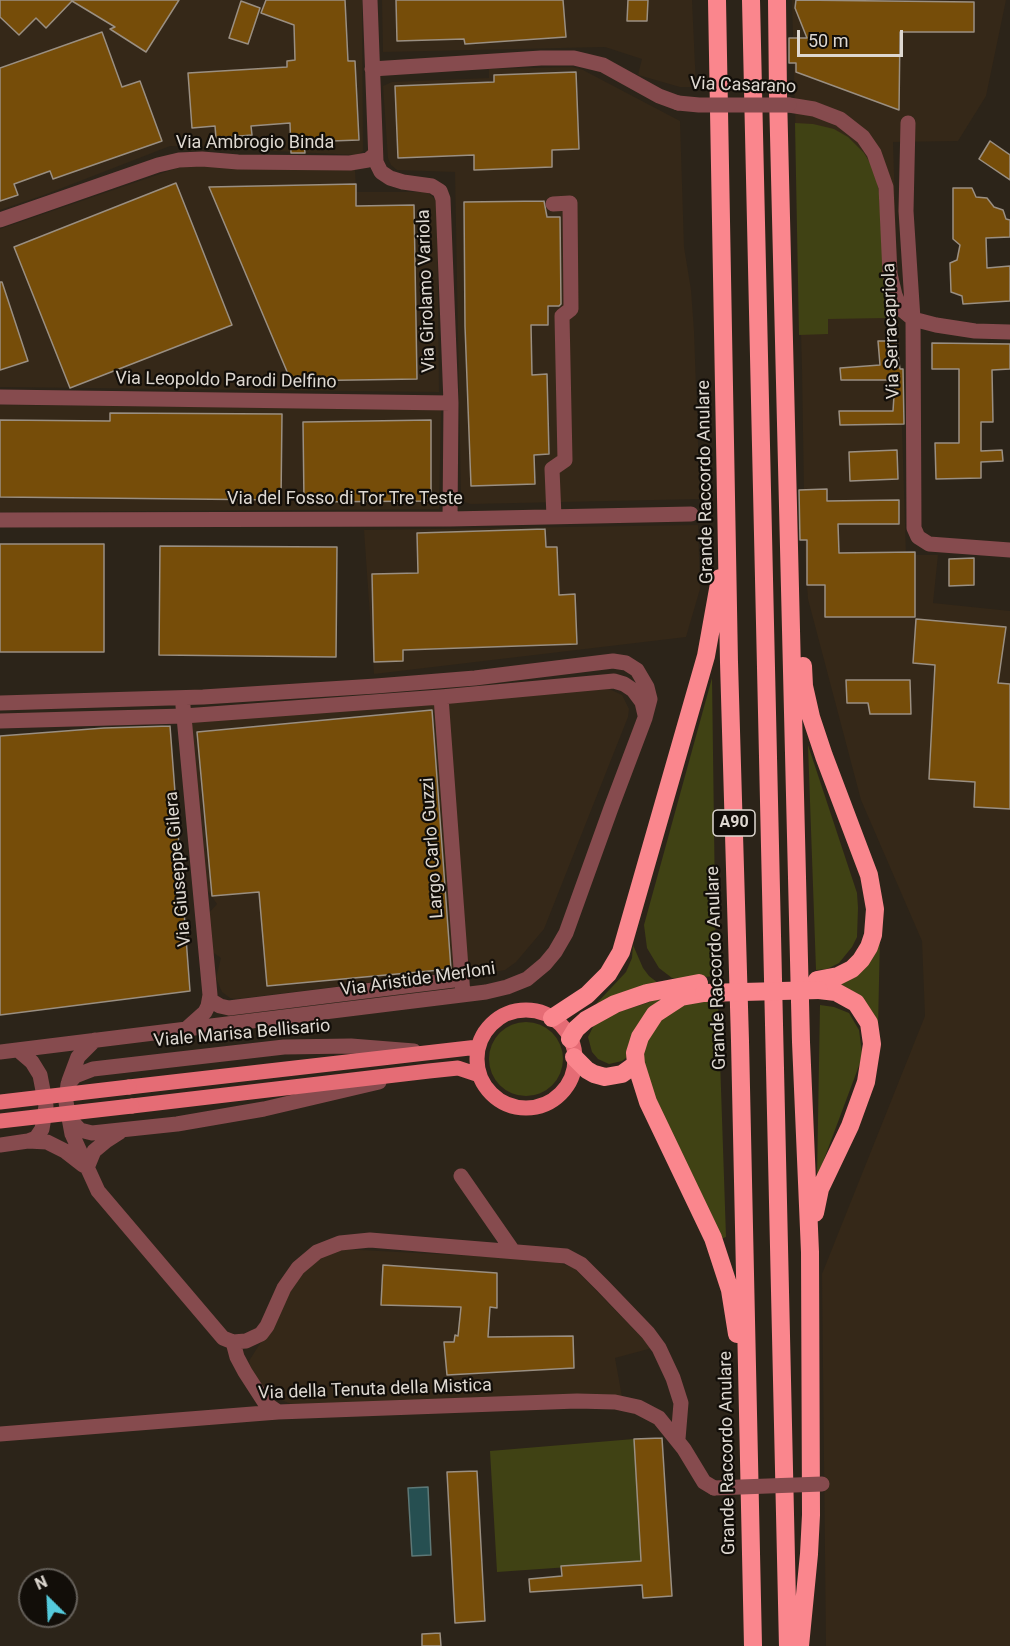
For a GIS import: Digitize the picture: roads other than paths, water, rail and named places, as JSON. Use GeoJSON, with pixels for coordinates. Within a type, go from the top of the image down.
{"type":"FeatureCollection","features":[{"type":"Feature","properties":{"kind":"highway","name":"Grande Raccordo Anulare"},"geometry":{"type":"LineString","coordinates":[[717,0],[729,662],[753,1646]]}},
{"type":"Feature","properties":{"kind":"highway","name":"A90"},"geometry":{"type":"LineString","coordinates":[[751,0],[788,1646]]}},
{"type":"Feature","properties":{"kind":"highway"},"geometry":{"type":"LineString","coordinates":[[777,0],[801,1042],[810,1252],[811,1515],[800,1646]]}},
{"type":"Feature","properties":{"kind":"highway"},"geometry":{"type":"LineString","coordinates":[[552,1018],[579,1002],[600,983],[615,964],[626,940],[706,656],[728,532]]}},
{"type":"Feature","properties":{"kind":"highway"},"geometry":{"type":"LineString","coordinates":[[789,567],[802,625],[804,686],[811,717],[869,875],[875,909],[873,935],[861,960],[852,969],[818,985]]}},
{"type":"Feature","properties":{"kind":"highway"},"geometry":{"type":"LineString","coordinates":[[636,1064],[622,1074],[605,1077],[587,1070],[572,1048],[576,1029],[586,1020],[615,1004],[648,993],[705,988],[818,985],[851,998],[861,1008],[871,1031],[872,1051],[869,1070],[861,1099],[820,1190],[810,1252]]}},
{"type":"Feature","properties":{"kind":"highway"},"geometry":{"type":"LineString","coordinates":[[705,988],[681,998],[655,1014],[640,1037],[635,1053],[636,1064],[648,1102],[698,1205],[718,1253],[730,1290],[747,1402]]}},
{"type":"Feature","properties":{"kind":"main road"},"geometry":{"type":"LineString","coordinates":[[534,1011],[552,1018],[562,1026],[572,1048],[573,1071],[564,1089],[550,1101],[532,1107],[513,1106],[496,1098],[488,1091],[479,1075],[477,1061],[478,1047],[489,1026],[510,1013],[534,1011]]}},
{"type":"Feature","properties":{"kind":"main road","name":"Viale Marisa Bellisario"},"geometry":{"type":"LineString","coordinates":[[0,1102],[478,1047]]}},
{"type":"Feature","properties":{"kind":"main road"},"geometry":{"type":"LineString","coordinates":[[0,1121],[458,1068],[479,1075]]}},
{"type":"Feature","properties":{"kind":"street"},"geometry":{"type":"LineString","coordinates":[[370,0],[374,155]]}},
{"type":"Feature","properties":{"kind":"street","name":"Via Casarano"},"geometry":{"type":"LineString","coordinates":[[372,69],[574,58],[603,65],[659,96],[678,103],[789,105],[819,111],[840,119],[863,137],[874,153],[886,187],[891,274],[895,295],[907,314]]}},
{"type":"Feature","properties":{"kind":"street","name":"Via Serracapriola"},"geometry":{"type":"LineString","coordinates":[[908,123],[907,314],[915,461],[914,522],[918,537],[929,544],[1010,550]]}},
{"type":"Feature","properties":{"kind":"street","name":"Via Ambrogio Binda"},"geometry":{"type":"LineString","coordinates":[[0,220],[158,165],[179,160],[350,163],[368,160],[374,155]]}},
{"type":"Feature","properties":{"kind":"street","name":"Via Girolamo Variola"},"geometry":{"type":"LineString","coordinates":[[374,155],[378,168],[390,178],[432,186],[443,196],[451,403],[450,519]]}},
{"type":"Feature","properties":{"kind":"street"},"geometry":{"type":"LineString","coordinates":[[553,204],[570,203],[571,309],[562,316],[565,460],[552,469],[554,517]]}},
{"type":"Feature","properties":{"kind":"street"},"geometry":{"type":"LineString","coordinates":[[907,314],[923,323],[1010,332]]}},
{"type":"Feature","properties":{"kind":"street","name":"Via Leopoldo Parodi Delfino"},"geometry":{"type":"LineString","coordinates":[[0,397],[451,403]]}},
{"type":"Feature","properties":{"kind":"street","name":"Via del Fosso di Tor Tre Teste"},"geometry":{"type":"LineString","coordinates":[[0,520],[450,519],[691,514]]}},
{"type":"Feature","properties":{"kind":"street","name":"Via Aristide Merloni"},"geometry":{"type":"LineString","coordinates":[[0,703],[183,697],[410,684],[613,661],[632,666],[641,675],[650,699],[569,927],[555,952],[533,975],[494,991],[320,1004],[186,1029],[0,1052]]}},
{"type":"Feature","properties":{"kind":"street"},"geometry":{"type":"LineString","coordinates":[[0,721],[184,716],[441,697],[614,681],[633,690],[642,702],[645,718]]}},
{"type":"Feature","properties":{"kind":"street","name":"Via Giuseppe Gilera"},"geometry":{"type":"LineString","coordinates":[[183,697],[210,1000]]}},
{"type":"Feature","properties":{"kind":"street","name":"Largo Carlo Guzzi"},"geometry":{"type":"LineString","coordinates":[[441,697],[463,995]]}},
{"type":"Feature","properties":{"kind":"street"},"geometry":{"type":"LineString","coordinates":[[186,1029],[202,1016],[210,1000],[229,1008],[320,1004],[462,979]]}},
{"type":"Feature","properties":{"kind":"street"},"geometry":{"type":"LineString","coordinates":[[95,1040],[78,1057],[69,1082],[66,1096],[72,1134],[102,1196],[219,1334],[233,1342],[252,1340],[261,1334],[284,1288],[298,1268],[317,1252],[340,1243],[370,1240],[561,1255],[574,1260],[603,1286],[648,1333],[666,1362],[681,1403],[678,1439]]}},
{"type":"Feature","properties":{"kind":"street","name":"Viale Marisa Bellisario"},"geometry":{"type":"LineString","coordinates":[[69,1082],[81,1072],[101,1068],[285,1047],[351,1046],[435,1053]]}},
{"type":"Feature","properties":{"kind":"street"},"geometry":{"type":"LineString","coordinates":[[18,1050],[32,1062],[40,1074],[46,1106],[40,1134],[28,1141]]}},
{"type":"Feature","properties":{"kind":"street"},"geometry":{"type":"LineString","coordinates":[[69,1118],[80,1130],[87,1133],[195,1121],[245,1113],[429,1071]]}},
{"type":"Feature","properties":{"kind":"street"},"geometry":{"type":"LineString","coordinates":[[87,1168],[89,1159],[98,1147],[124,1130]]}},
{"type":"Feature","properties":{"kind":"street"},"geometry":{"type":"LineString","coordinates":[[0,1145],[40,1141],[56,1146],[87,1168]]}},
{"type":"Feature","properties":{"kind":"street"},"geometry":{"type":"LineString","coordinates":[[461,1176],[513,1251]]}},
{"type":"Feature","properties":{"kind":"street"},"geometry":{"type":"LineString","coordinates":[[233,1342],[237,1357],[245,1372],[265,1403],[278,1412]]}},
{"type":"Feature","properties":{"kind":"street","name":"Via della Tenuta della Mistica"},"geometry":{"type":"LineString","coordinates":[[0,1434],[278,1412],[577,1401],[615,1402],[631,1404],[653,1414],[666,1425],[678,1439],[704,1482],[714,1488],[822,1484]]}},
{"type":"Feature","properties":{"kind":"water"},"geometry":{"type":"Polygon","coordinates":[[[428,1487],[431,1555],[412,1556],[408,1488],[428,1487]]]}}]}
